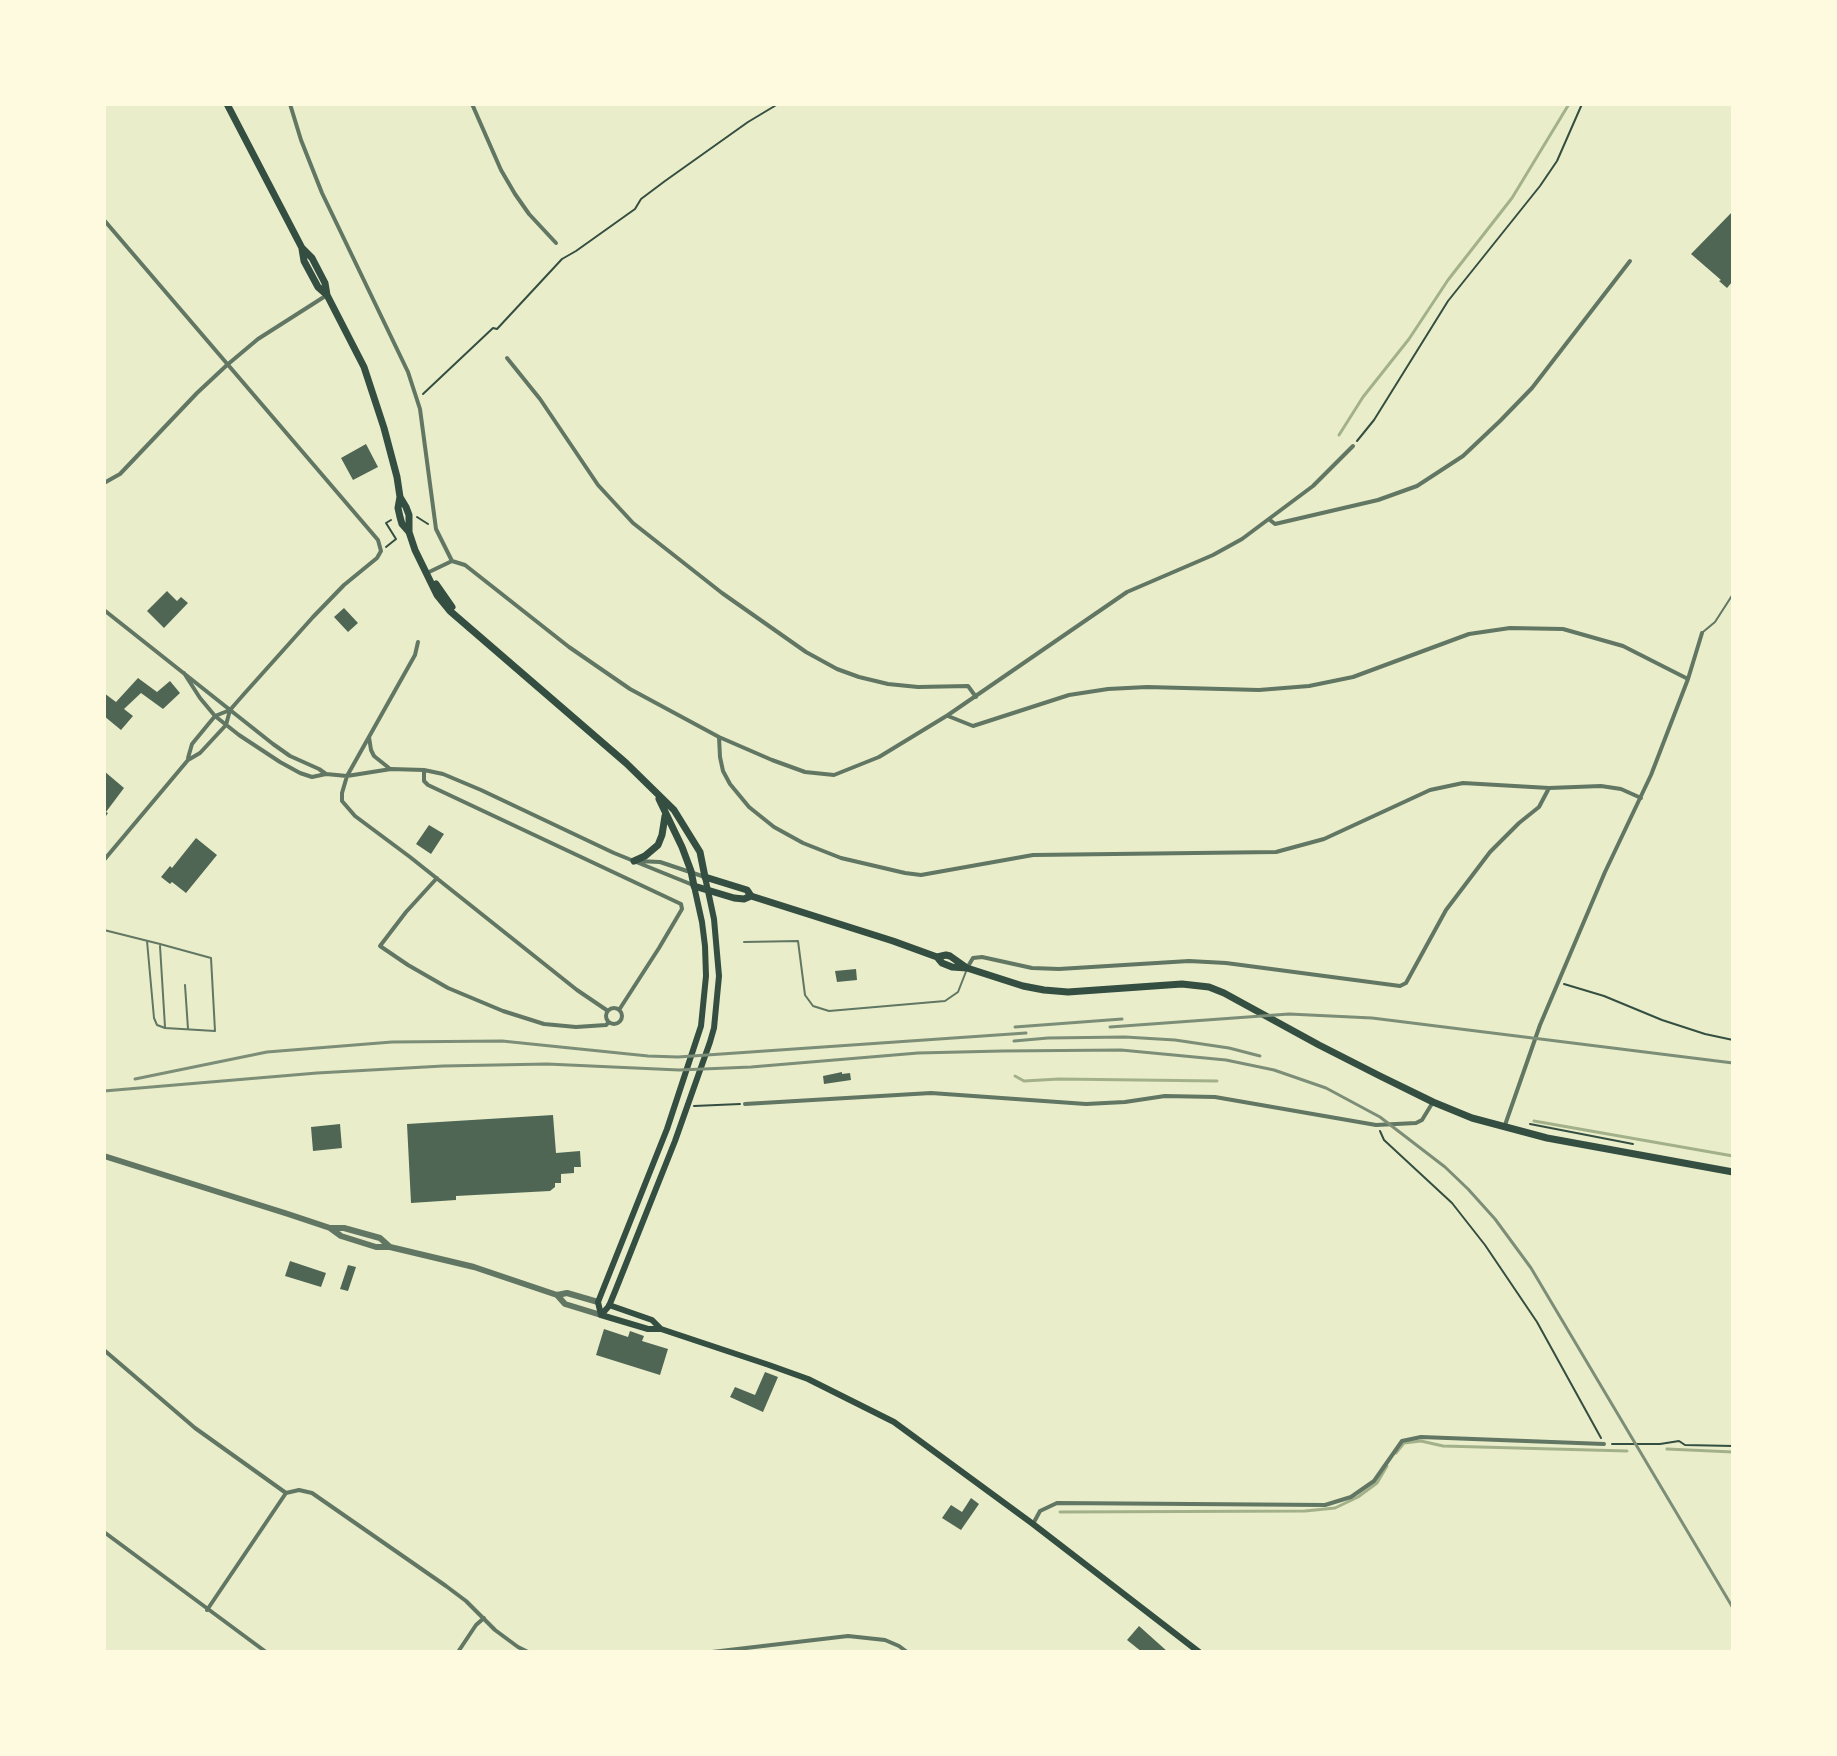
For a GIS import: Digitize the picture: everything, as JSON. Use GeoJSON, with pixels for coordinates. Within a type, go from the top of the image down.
{"type":"FeatureCollection","features":[{"type":"Feature","properties":{"kind":"main road"},"geometry":{"type":"LineString","coordinates":[[227,104],[302,248],[304,261],[318,287],[327,295],[355,348],[374,394],[400,497],[409,515],[409,532],[427,573],[457,616],[616,754],[674,810],[700,852],[714,919],[719,976],[710,1042],[609,1306],[601,1315]]}},
{"type":"Feature","properties":{"kind":"main road"},"geometry":{"type":"LineString","coordinates":[[400,497],[400,517],[409,532]]}},
{"type":"Feature","properties":{"kind":"main road"},"geometry":{"type":"LineString","coordinates":[[601,1315],[598,1302],[667,1129],[701,1026],[706,976],[702,922],[691,871],[657,793]]}},
{"type":"Feature","properties":{"kind":"main road"},"geometry":{"type":"LineString","coordinates":[[634,861],[658,845],[665,813]]}},
{"type":"Feature","properties":{"kind":"main road"},"geometry":{"type":"LineString","coordinates":[[705,877],[747,890],[751,896],[937,957],[950,956],[967,968],[1006,982],[1068,992],[1182,984],[1209,987],[1331,1052],[1457,1112],[1547,1138],[1733,1172]]}},
{"type":"Feature","properties":{"kind":"main road"},"geometry":{"type":"LineString","coordinates":[[694,886],[744,899],[751,896]]}},
{"type":"Feature","properties":{"kind":"main road"},"geometry":{"type":"LineString","coordinates":[[598,1302],[652,1320],[661,1329]]}},
{"type":"Feature","properties":{"kind":"main road"},"geometry":{"type":"LineString","coordinates":[[601,1315],[648,1329],[661,1329],[808,1379],[894,1422],[1199,1652]]}},
{"type":"Feature","properties":{"kind":"street"},"geometry":{"type":"LineString","coordinates":[[290,104],[322,193],[408,372],[420,409],[436,529],[452,561]]}},
{"type":"Feature","properties":{"kind":"street"},"geometry":{"type":"LineString","coordinates":[[472,104],[515,194],[556,243]]}},
{"type":"Feature","properties":{"kind":"street"},"geometry":{"type":"LineString","coordinates":[[104,220],[378,540],[381,551],[313,617],[230,710],[215,716],[192,744],[188,760]]}},
{"type":"Feature","properties":{"kind":"street"},"geometry":{"type":"LineString","coordinates":[[1270,520],[1275,524],[1378,500],[1417,486],[1463,456],[1532,388],[1630,261]]}},
{"type":"Feature","properties":{"kind":"street"},"geometry":{"type":"LineString","coordinates":[[104,483],[120,474],[227,365],[258,339],[327,295]]}},
{"type":"Feature","properties":{"kind":"street"},"geometry":{"type":"LineString","coordinates":[[507,358],[540,399],[598,485],[633,523],[722,593],[806,652],[837,669],[888,684],[968,686],[976,697]]}},
{"type":"Feature","properties":{"kind":"street"},"geometry":{"type":"LineString","coordinates":[[427,573],[452,561],[465,565],[569,647],[630,689],[719,737],[772,760],[805,772],[834,775],[879,757],[948,715],[1127,592],[1242,539],[1313,486],[1353,446]]}},
{"type":"Feature","properties":{"kind":"street"},"geometry":{"type":"LineString","coordinates":[[104,610],[290,756],[326,774]]}},
{"type":"Feature","properties":{"kind":"street"},"geometry":{"type":"LineString","coordinates":[[948,715],[973,726],[1069,695],[1108,689],[1259,690],[1309,686],[1353,677],[1469,634],[1510,628],[1563,629],[1623,646],[1688,679]]}},
{"type":"Feature","properties":{"kind":"street"},"geometry":{"type":"LineString","coordinates":[[1504,1128],[1540,1025],[1605,872],[1641,798],[1688,679],[1702,633]]}},
{"type":"Feature","properties":{"kind":"street"},"geometry":{"type":"LineString","coordinates":[[418,642],[415,655],[347,776],[342,801],[348,809],[577,990],[608,1011]]}},
{"type":"Feature","properties":{"kind":"street"},"geometry":{"type":"LineString","coordinates":[[184,673],[215,716],[290,768],[312,777],[326,774],[347,776],[391,769],[443,774],[595,845],[694,886]]}},
{"type":"Feature","properties":{"kind":"street"},"geometry":{"type":"LineString","coordinates":[[104,860],[188,760],[200,753],[226,725],[230,710]]}},
{"type":"Feature","properties":{"kind":"street"},"geometry":{"type":"LineString","coordinates":[[369,735],[374,756],[391,769]]}},
{"type":"Feature","properties":{"kind":"street"},"geometry":{"type":"LineString","coordinates":[[719,737],[723,771],[730,784],[749,807],[774,827],[841,858],[921,875],[1033,855],[1276,852],[1324,839],[1430,790],[1463,783],[1549,788],[1601,786],[1621,789],[1641,798]]}},
{"type":"Feature","properties":{"kind":"street"},"geometry":{"type":"LineString","coordinates":[[424,770],[424,781],[428,785],[681,904],[682,909],[619,1010]]}},
{"type":"Feature","properties":{"kind":"street"},"geometry":{"type":"LineString","coordinates":[[967,968],[973,958],[982,957],[1032,968],[1059,969],[1189,961],[1400,986],[1406,983],[1446,910],[1490,852],[1539,807],[1549,788]]}},
{"type":"Feature","properties":{"kind":"street"},"geometry":{"type":"LineString","coordinates":[[634,861],[660,862],[705,877]]}},
{"type":"Feature","properties":{"kind":"street"},"geometry":{"type":"LineString","coordinates":[[437,878],[380,946],[448,988],[503,1011],[544,1024],[576,1027],[606,1025],[609,1022]]}},
{"type":"Feature","properties":{"kind":"street"},"geometry":{"type":"LineString","coordinates":[[608,1011],[619,1010]]}},
{"type":"Feature","properties":{"kind":"street"},"geometry":{"type":"LineString","coordinates":[[608,1011],[606,1016],[614,1024],[620,1021],[622,1015],[619,1010]]}},
{"type":"Feature","properties":{"kind":"street"},"geometry":{"type":"LineString","coordinates":[[745,1104],[931,1093],[1086,1104],[1165,1096],[1215,1097],[1376,1125],[1416,1123],[1422,1120],[1433,1102]]}},
{"type":"Feature","properties":{"kind":"street"},"geometry":{"type":"LineString","coordinates":[[104,1156],[330,1228],[344,1228],[380,1238],[390,1247],[474,1267],[557,1295],[565,1304],[601,1315]]}},
{"type":"Feature","properties":{"kind":"street"},"geometry":{"type":"LineString","coordinates":[[557,1295],[567,1293],[598,1302]]}},
{"type":"Feature","properties":{"kind":"street"},"geometry":{"type":"LineString","coordinates":[[104,1350],[195,1428],[286,1493]]}},
{"type":"Feature","properties":{"kind":"street"},"geometry":{"type":"LineString","coordinates":[[1033,1524],[1040,1511],[1057,1503],[1325,1505],[1351,1497],[1374,1481],[1402,1441],[1421,1437],[1604,1444]]}},
{"type":"Feature","properties":{"kind":"street"},"geometry":{"type":"LineString","coordinates":[[207,1610],[286,1493],[299,1490],[312,1493],[446,1586],[508,1640],[528,1652]]}},
{"type":"Feature","properties":{"kind":"street"},"geometry":{"type":"LineString","coordinates":[[104,1532],[266,1652]]}},
{"type":"Feature","properties":{"kind":"street"},"geometry":{"type":"LineString","coordinates":[[458,1652],[484,1618]]}},
{"type":"Feature","properties":{"kind":"street"},"geometry":{"type":"LineString","coordinates":[[712,1652],[848,1636],[885,1640],[907,1652]]}},
{"type":"Feature","properties":{"kind":"lane"},"geometry":{"type":"LineString","coordinates":[[1702,633],[1715,622],[1733,594]]}},
{"type":"Feature","properties":{"kind":"lane"},"geometry":{"type":"LineString","coordinates":[[104,930],[160,944],[211,958],[215,1031],[157,1025],[147,941]]}},
{"type":"Feature","properties":{"kind":"lane"},"geometry":{"type":"LineString","coordinates":[[744,942],[798,941],[805,995],[813,1006],[829,1011],[945,1001],[958,992],[967,968]]}},
{"type":"Feature","properties":{"kind":"lane"},"geometry":{"type":"LineString","coordinates":[[160,944],[165,1028]]}},
{"type":"Feature","properties":{"kind":"lane"},"geometry":{"type":"LineString","coordinates":[[185,985],[188,1030]]}},
{"type":"Feature","properties":{"kind":"path"},"geometry":{"type":"LineString","coordinates":[[417,400],[493,328],[497,329],[562,259],[635,209],[641,199],[665,181],[778,104]]}},
{"type":"Feature","properties":{"kind":"path"},"geometry":{"type":"LineString","coordinates":[[1353,446],[1374,420],[1448,301],[1549,173],[1561,154],[1582,104]]}},
{"type":"Feature","properties":{"kind":"path"},"geometry":{"type":"LineString","coordinates":[[409,515],[436,529]]}},
{"type":"Feature","properties":{"kind":"path"},"geometry":{"type":"LineString","coordinates":[[381,551],[396,539],[386,523]]}},
{"type":"Feature","properties":{"kind":"path"},"geometry":{"type":"LineString","coordinates":[[1558,982],[1604,996],[1662,1020],[1733,1040]]}},
{"type":"Feature","properties":{"kind":"path"},"geometry":{"type":"LineString","coordinates":[[688,1106],[745,1104]]}},
{"type":"Feature","properties":{"kind":"path"},"geometry":{"type":"LineString","coordinates":[[1526,1123],[1643,1146]]}},
{"type":"Feature","properties":{"kind":"path"},"geometry":{"type":"LineString","coordinates":[[1376,1125],[1384,1140],[1452,1203],[1485,1245],[1537,1322],[1604,1444],[1679,1441],[1685,1445],[1733,1446]]}},
{"type":"Feature","properties":{"kind":"building"},"geometry":{"type":"Polygon","coordinates":[[[1733,211],[1733,281],[1727,288],[1691,254],[1733,211]]]}},
{"type":"Feature","properties":{"kind":"building"},"geometry":{"type":"Polygon","coordinates":[[[366,444],[378,467],[353,480],[341,458],[366,444]]]}},
{"type":"Feature","properties":{"kind":"building"},"geometry":{"type":"Polygon","coordinates":[[[167,591],[177,601],[181,597],[188,603],[164,628],[147,611],[167,591]]]}},
{"type":"Feature","properties":{"kind":"building"},"geometry":{"type":"Polygon","coordinates":[[[344,608],[358,623],[348,632],[334,617],[344,608]]]}},
{"type":"Feature","properties":{"kind":"building"},"geometry":{"type":"Polygon","coordinates":[[[138,678],[157,692],[170,681],[180,693],[163,709],[141,693],[124,709],[133,716],[121,730],[104,716],[104,693],[116,702],[138,678]]]}},
{"type":"Feature","properties":{"kind":"building"},"geometry":{"type":"Polygon","coordinates":[[[104,771],[124,788],[104,819],[104,771]]]}},
{"type":"Feature","properties":{"kind":"building"},"geometry":{"type":"Polygon","coordinates":[[[429,825],[444,834],[431,854],[416,844],[429,825]]]}},
{"type":"Feature","properties":{"kind":"building"},"geometry":{"type":"Polygon","coordinates":[[[196,838],[217,855],[186,893],[161,877],[196,838]]]}},
{"type":"Feature","properties":{"kind":"building"},"geometry":{"type":"Polygon","coordinates":[[[856,969],[857,980],[837,982],[835,971],[856,969]]]}},
{"type":"Feature","properties":{"kind":"building"},"geometry":{"type":"Polygon","coordinates":[[[850,1073],[851,1080],[824,1084],[823,1076],[850,1073]]]}},
{"type":"Feature","properties":{"kind":"building"},"geometry":{"type":"Polygon","coordinates":[[[553,1115],[556,1153],[580,1151],[581,1167],[574,1167],[574,1173],[561,1174],[561,1183],[555,1183],[550,1191],[456,1196],[456,1200],[411,1203],[407,1124],[553,1115]]]}},
{"type":"Feature","properties":{"kind":"building"},"geometry":{"type":"Polygon","coordinates":[[[340,1124],[342,1148],[313,1151],[311,1127],[340,1124]]]}},
{"type":"Feature","properties":{"kind":"building"},"geometry":{"type":"Polygon","coordinates":[[[290,1261],[326,1273],[321,1287],[285,1276],[290,1261]]]}},
{"type":"Feature","properties":{"kind":"building"},"geometry":{"type":"Polygon","coordinates":[[[348,1265],[356,1267],[348,1291],[340,1289],[348,1265]]]}},
{"type":"Feature","properties":{"kind":"building"},"geometry":{"type":"Polygon","coordinates":[[[604,1329],[628,1337],[630,1331],[644,1336],[642,1341],[668,1349],[660,1375],[596,1355],[604,1329]]]}},
{"type":"Feature","properties":{"kind":"building"},"geometry":{"type":"Polygon","coordinates":[[[765,1372],[778,1377],[763,1412],[730,1397],[735,1387],[755,1395],[765,1372]]]}},
{"type":"Feature","properties":{"kind":"building"},"geometry":{"type":"Polygon","coordinates":[[[971,1498],[979,1504],[961,1530],[942,1518],[951,1505],[962,1512],[971,1498]]]}},
{"type":"Feature","properties":{"kind":"building"},"geometry":{"type":"Polygon","coordinates":[[[1139,1626],[1168,1652],[1142,1652],[1127,1640],[1139,1626]]]}},
{"type":"Feature","properties":{"kind":"waterway"},"geometry":{"type":"LineString","coordinates":[[1339,435],[1448,280],[1512,198],[1569,104]]}},
{"type":"Feature","properties":{"kind":"waterway"},"geometry":{"type":"LineString","coordinates":[[1015,1076],[1024,1081],[1217,1081]]}},
{"type":"Feature","properties":{"kind":"waterway"},"geometry":{"type":"LineString","coordinates":[[1534,1121],[1733,1156]]}},
{"type":"Feature","properties":{"kind":"waterway"},"geometry":{"type":"LineString","coordinates":[[1396,1453],[1404,1443],[1421,1441],[1443,1446],[1627,1451]]}},
{"type":"Feature","properties":{"kind":"waterway"},"geometry":{"type":"LineString","coordinates":[[1667,1449],[1733,1452]]}},
{"type":"Feature","properties":{"kind":"waterway"},"geometry":{"type":"LineString","coordinates":[[1060,1512],[1305,1511],[1335,1508],[1377,1483],[1387,1466]]}},
{"type":"Feature","properties":{"kind":"railway"},"geometry":{"type":"LineString","coordinates":[[1110,1027],[1289,1014],[1372,1018],[1733,1063]]}},
{"type":"Feature","properties":{"kind":"railway"},"geometry":{"type":"LineString","coordinates":[[1015,1027],[1122,1019]]}},
{"type":"Feature","properties":{"kind":"railway"},"geometry":{"type":"LineString","coordinates":[[135,1079],[267,1052],[392,1042],[502,1041],[678,1057],[1026,1033]]}},
{"type":"Feature","properties":{"kind":"railway"},"geometry":{"type":"LineString","coordinates":[[1014,1041],[1125,1037],[1175,1040],[1260,1056]]}},
{"type":"Feature","properties":{"kind":"railway"},"geometry":{"type":"LineString","coordinates":[[104,1091],[443,1066],[547,1064],[679,1070],[918,1053],[1002,1051],[1121,1050],[1226,1060],[1274,1070],[1326,1088],[1380,1117],[1445,1167],[1495,1219],[1531,1268],[1733,1608]]}}]}
